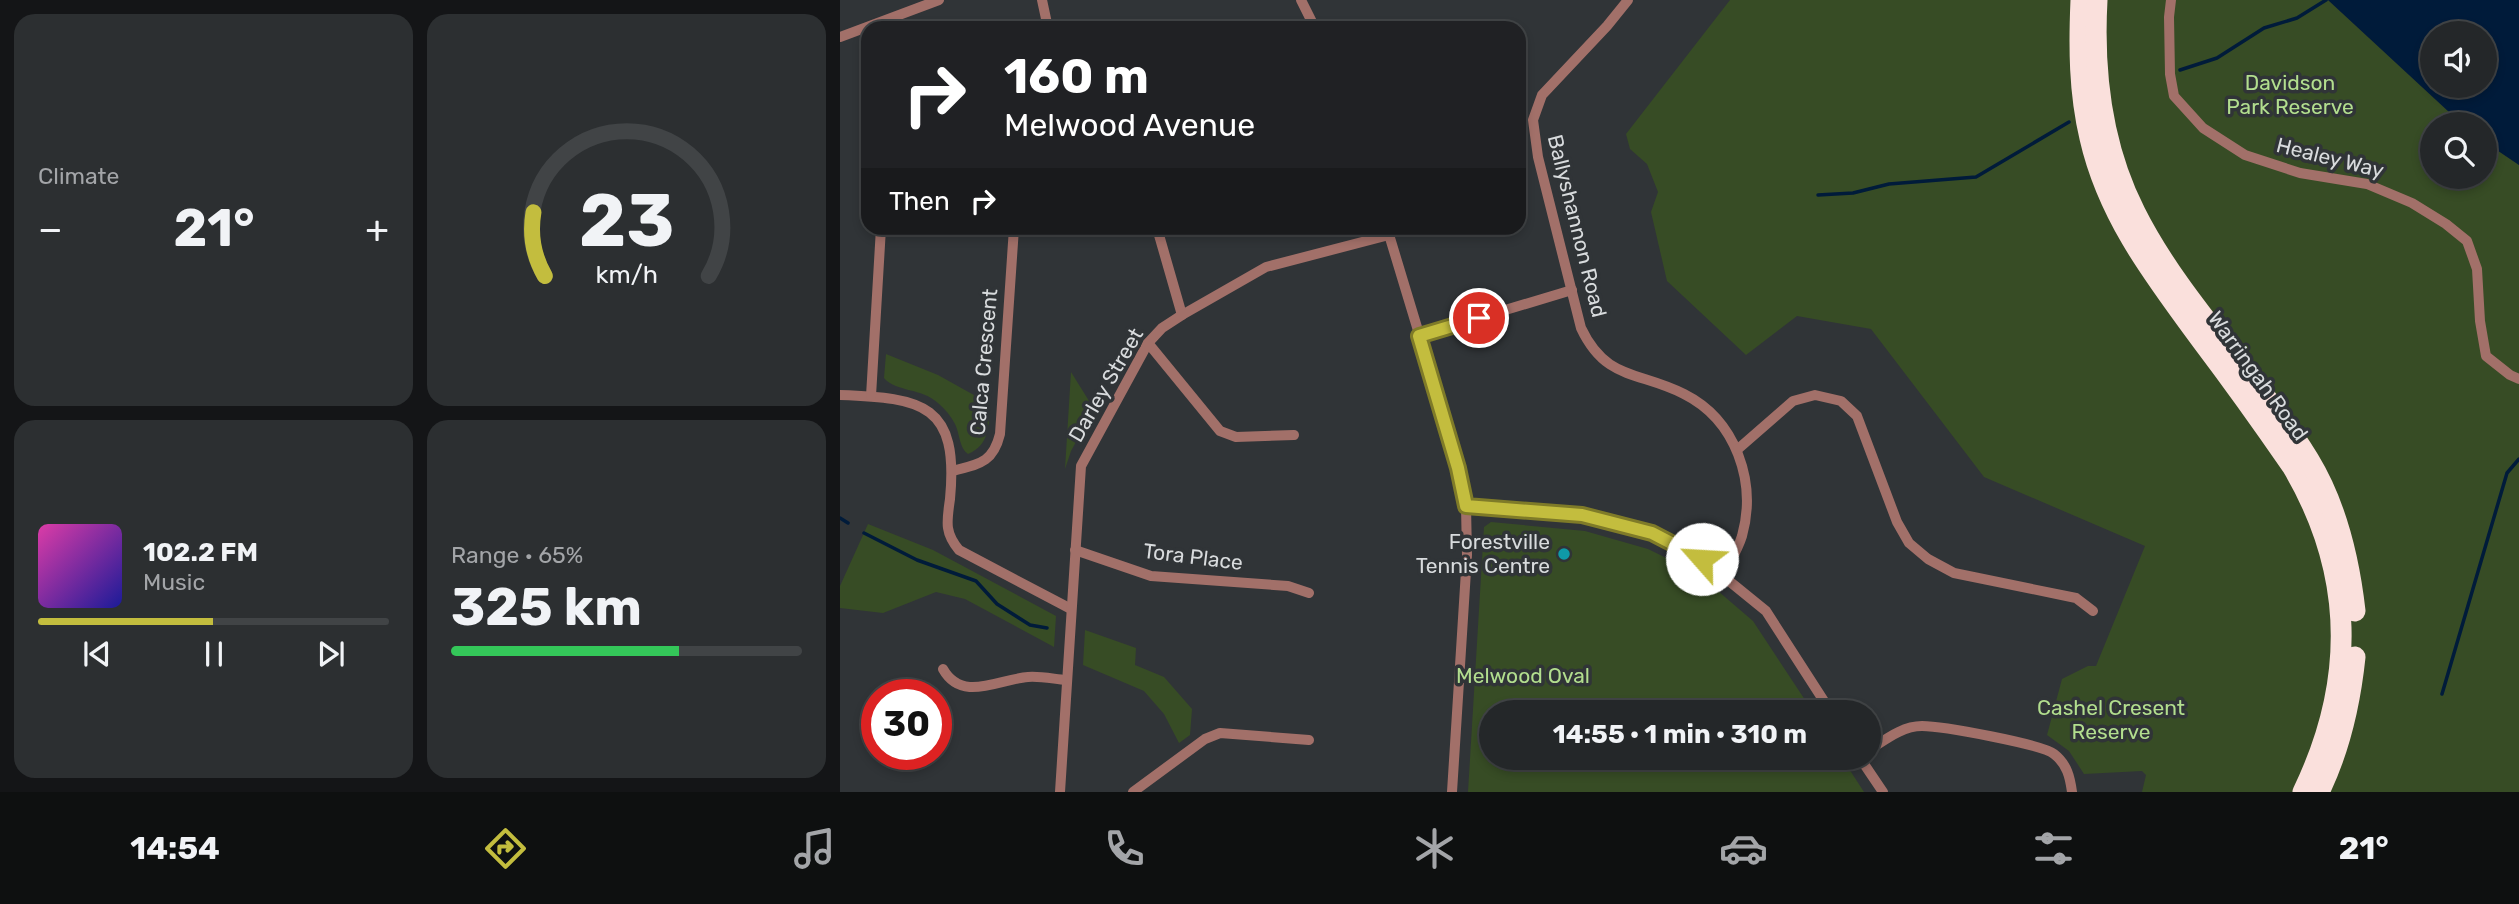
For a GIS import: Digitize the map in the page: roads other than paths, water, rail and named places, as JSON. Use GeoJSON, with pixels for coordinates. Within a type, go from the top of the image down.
{"type":"FeatureCollection","features":[{"type":"Feature","properties":{"kind":"highway","name":"Warringah Road"},"geometry":{"type":"LineString","coordinates":[[2093,3],[2080,84],[2090,138],[2120,222],[2142,260],[2292,466],[2311,497],[2325,530],[2341,612],[2340,657],[2333,712],[2303,792]]}},
{"type":"Feature","properties":{"kind":"highway","name":"Warringah Road"},"geometry":{"type":"LineString","coordinates":[[2093,3],[2098,84],[2104,120],[2134,211],[2158,252],[2310,461],[2343,541],[2354,603],[2355,656],[2350,699],[2342,731],[2330,769],[2319,792]]}},
{"type":"Feature","properties":{"kind":"street"},"geometry":{"type":"LineString","coordinates":[[898,21],[939,0]]}},
{"type":"Feature","properties":{"kind":"street"},"geometry":{"type":"LineString","coordinates":[[1042,0],[1046,21]]}},
{"type":"Feature","properties":{"kind":"street"},"geometry":{"type":"LineString","coordinates":[[1301,0],[1312,21]]}},
{"type":"Feature","properties":{"kind":"street","name":"Ballyshannon Road"},"geometry":{"type":"LineString","coordinates":[[1628,0],[1542,95],[1533,120],[1538,157],[1581,328],[1589,345],[1601,359],[1622,372],[1666,386],[1687,396],[1721,425],[1738,449],[1745,478],[1747,507],[1742,537],[1724,574]]}},
{"type":"Feature","properties":{"kind":"street","name":"Healey Way"},"geometry":{"type":"LineString","coordinates":[[2171,0],[2170,74],[2174,96],[2203,128],[2245,155],[2300,173],[2367,184],[2412,203],[2446,224],[2467,241],[2477,269],[2480,321],[2486,356],[2519,379]]}},
{"type":"Feature","properties":{"kind":"street"},"geometry":{"type":"LineString","coordinates":[[840,37],[861,31]]}},
{"type":"Feature","properties":{"kind":"street"},"geometry":{"type":"LineString","coordinates":[[871,396],[881,235]]}},
{"type":"Feature","properties":{"kind":"street","name":"Calca Crescent"},"geometry":{"type":"LineString","coordinates":[[952,471],[983,463],[996,450],[1000,434],[1014,235]]}},
{"type":"Feature","properties":{"kind":"street"},"geometry":{"type":"LineString","coordinates":[[1159,235],[1182,315]]}},
{"type":"Feature","properties":{"kind":"street","name":"Darley Street"},"geometry":{"type":"LineString","coordinates":[[1060,792],[1082,467],[1149,343],[1162,328],[1182,315],[1266,267],[1374,235]]}},
{"type":"Feature","properties":{"kind":"street"},"geometry":{"type":"LineString","coordinates":[[1389,235],[1449,434],[1466,506],[1466,567],[1452,792]]}},
{"type":"Feature","properties":{"kind":"street"},"geometry":{"type":"LineString","coordinates":[[1419,336],[1572,290]]}},
{"type":"Feature","properties":{"kind":"street"},"geometry":{"type":"LineString","coordinates":[[1149,343],[1220,430],[1236,437],[1294,435]]}},
{"type":"Feature","properties":{"kind":"street"},"geometry":{"type":"LineString","coordinates":[[840,395],[904,399],[926,408],[941,424],[950,443],[952,471],[947,524],[949,538],[959,550],[1071,609]]}},
{"type":"Feature","properties":{"kind":"street"},"geometry":{"type":"LineString","coordinates":[[1738,449],[1793,401],[1815,395],[1841,401],[1857,416],[1897,522],[1909,543],[1928,559],[1954,573],[2076,598],[2093,611]]}},
{"type":"Feature","properties":{"kind":"street"},"geometry":{"type":"LineString","coordinates":[[1466,506],[1582,515],[1652,533],[1702,559],[1724,574],[1766,611],[1823,700]]}},
{"type":"Feature","properties":{"kind":"street","name":"Tora Place"},"geometry":{"type":"LineString","coordinates":[[1075,550],[1151,576],[1288,586],[1310,593]]}},
{"type":"Feature","properties":{"kind":"street"},"geometry":{"type":"LineString","coordinates":[[943,669],[948,678],[974,689],[1028,677],[1066,680]]}},
{"type":"Feature","properties":{"kind":"street"},"geometry":{"type":"LineString","coordinates":[[1881,742],[1899,730],[1921,726],[2037,745],[2054,754],[2069,773],[2072,792]]}},
{"type":"Feature","properties":{"kind":"street"},"geometry":{"type":"LineString","coordinates":[[1133,792],[1205,739],[1220,733],[1309,740]]}},
{"type":"Feature","properties":{"kind":"street"},"geometry":{"type":"LineString","coordinates":[[1868,770],[1883,792]]}},
{"type":"Feature","properties":{"kind":"water"},"geometry":{"type":"Polygon","coordinates":[[[2328,0],[2519,0],[2519,165],[2497,150],[2497,112],[2449,112],[2434,98],[2497,98],[2497,21],[2420,21],[2420,85],[2328,0]]]}},
{"type":"Feature","properties":{"kind":"waterway"},"geometry":{"type":"LineString","coordinates":[[2180,70],[2217,58],[2264,28],[2297,18],[2326,0]]}},
{"type":"Feature","properties":{"kind":"waterway"},"geometry":{"type":"LineString","coordinates":[[1818,195],[1853,193],[1889,184],[1976,177],[2069,122]]}},
{"type":"Feature","properties":{"kind":"waterway"},"geometry":{"type":"LineString","coordinates":[[2442,694],[2507,473],[2519,459]]}},
{"type":"Feature","properties":{"kind":"waterway"},"geometry":{"type":"LineString","coordinates":[[840,518],[848,523]]}},
{"type":"Feature","properties":{"kind":"waterway"},"geometry":{"type":"LineString","coordinates":[[864,533],[917,560],[976,581],[997,604],[1030,625],[1047,628]]}},
{"type":"Feature","properties":{"kind":"place","name":"Forestville Tennis Centre"},"geometry":{"type":"Point","coordinates":[1564,554]}},
{"type":"Feature","properties":{"kind":"park label","name":"Davidson Park Reserve"},"geometry":{"type":"Point","coordinates":[2290,95]}},
{"type":"Feature","properties":{"kind":"park label","name":"Melwood Oval"},"geometry":{"type":"Point","coordinates":[1523,676]}},
{"type":"Feature","properties":{"kind":"park label","name":"Cashel Cresent Reserve"},"geometry":{"type":"Point","coordinates":[2111,720]}}]}
